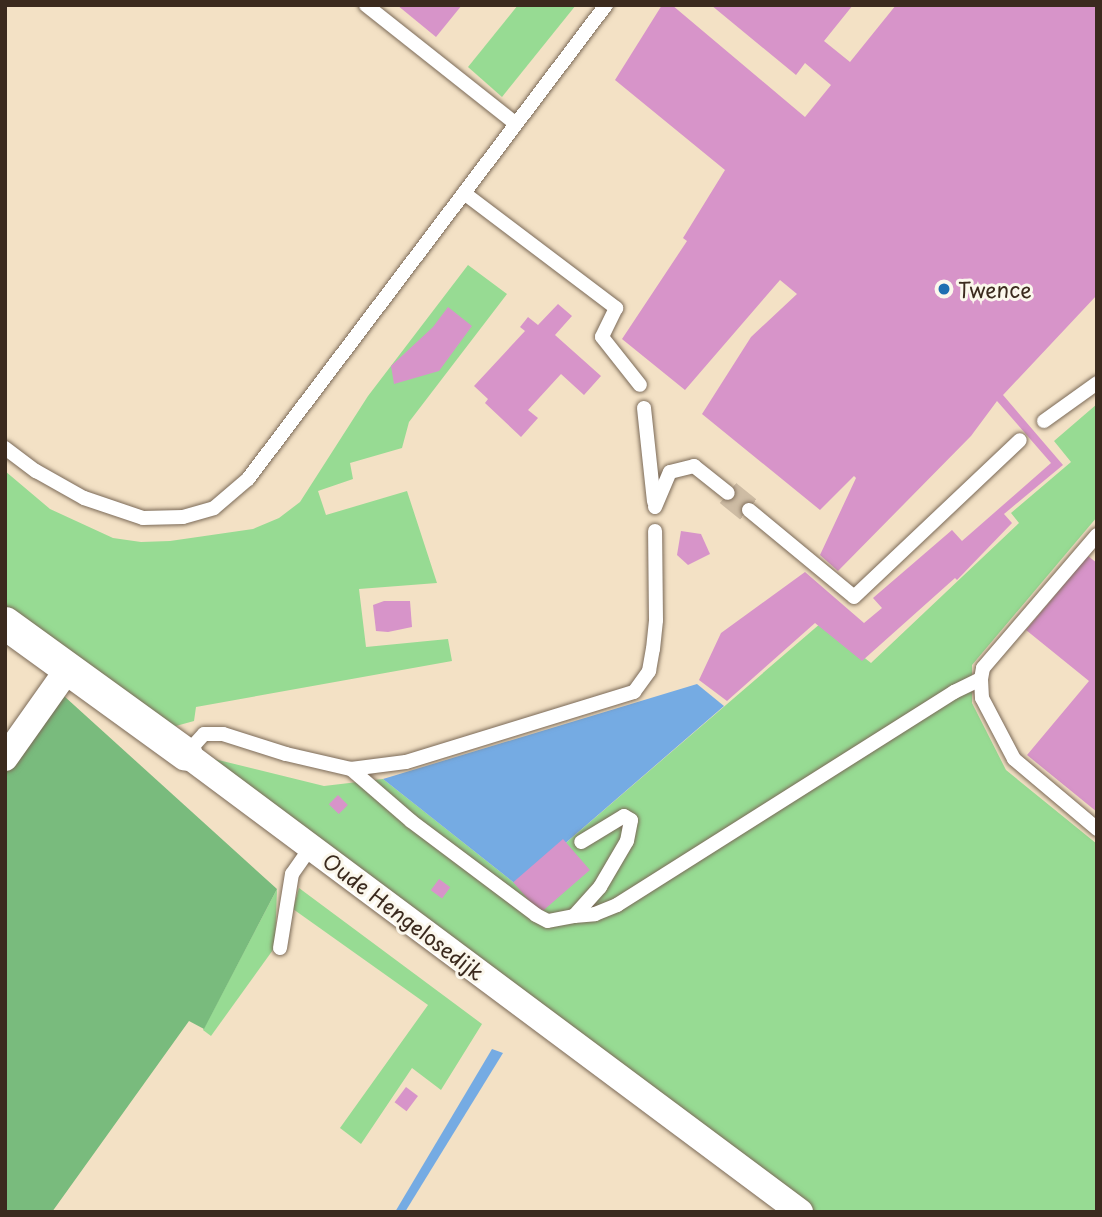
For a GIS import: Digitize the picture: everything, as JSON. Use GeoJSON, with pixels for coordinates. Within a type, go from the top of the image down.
{"type":"FeatureCollection","features":[{"type":"Feature","properties":{"kind":"street","name":"Oude Hengelosedijk"},"geometry":{"type":"LineString","coordinates":[[5,623],[186,754],[800,1212]]}},
{"type":"Feature","properties":{"kind":"street"},"geometry":{"type":"LineString","coordinates":[[5,758],[68,669]]}},
{"type":"Feature","properties":{"kind":"lane"},"geometry":{"type":"LineString","coordinates":[[366,5],[516,124]]}},
{"type":"Feature","properties":{"kind":"lane"},"geometry":{"type":"LineString","coordinates":[[5,448],[36,471],[84,498],[144,518],[183,517],[214,508],[248,479],[606,5]]}},
{"type":"Feature","properties":{"kind":"lane"},"geometry":{"type":"LineString","coordinates":[[464,193],[616,308],[602,337],[640,385]]}},
{"type":"Feature","properties":{"kind":"lane"},"geometry":{"type":"LineString","coordinates":[[1044,421],[1097,383]]}},
{"type":"Feature","properties":{"kind":"lane"},"geometry":{"type":"LineString","coordinates":[[644,408],[654,508],[670,472],[694,466],[728,493]]}},
{"type":"Feature","properties":{"kind":"lane"},"geometry":{"type":"LineString","coordinates":[[749,510],[854,597],[1020,440]]}},
{"type":"Feature","properties":{"kind":"lane"},"geometry":{"type":"LineString","coordinates":[[186,754],[204,734],[223,734],[286,754],[351,769],[407,762],[634,692],[649,671],[653,649],[656,620],[655,531]]}},
{"type":"Feature","properties":{"kind":"lane"},"geometry":{"type":"LineString","coordinates":[[1097,536],[984,668],[981,679],[982,698],[1014,759],[1097,829]]}},
{"type":"Feature","properties":{"kind":"lane"},"geometry":{"type":"LineString","coordinates":[[351,769],[385,802],[536,915],[548,920],[595,914],[617,905],[954,692],[981,679]]}},
{"type":"Feature","properties":{"kind":"lane"},"geometry":{"type":"LineString","coordinates":[[574,916],[600,887],[617,860],[627,841],[631,820],[624,816],[581,842]]}},
{"type":"Feature","properties":{"kind":"lane"},"geometry":{"type":"LineString","coordinates":[[280,948],[292,874],[311,847]]}},
{"type":"Feature","properties":{"kind":"green space"},"geometry":{"type":"Polygon","coordinates":[[[518,5],[576,5],[502,97],[468,67],[518,5]]]}},
{"type":"Feature","properties":{"kind":"green space"},"geometry":{"type":"Polygon","coordinates":[[[468,265],[507,294],[409,422],[402,448],[350,463],[353,479],[318,491],[326,515],[407,491],[437,583],[359,589],[366,647],[448,639],[452,661],[196,707],[194,721],[165,729],[5,607],[5,471],[50,509],[113,538],[141,542],[170,541],[253,529],[279,518],[300,502],[368,396],[468,265]]]}},
{"type":"Feature","properties":{"kind":"green space"},"geometry":{"type":"Polygon","coordinates":[[[1097,404],[1097,517],[972,665],[972,703],[1006,770],[1097,844],[1097,1212],[812,1212],[202,756],[324,786],[383,779],[517,885],[821,623],[871,663],[1019,523],[1011,513],[1071,462],[1054,441],[1097,404]]]}},
{"type":"Feature","properties":{"kind":"green space"},"geometry":{"type":"Polygon","coordinates":[[[64,696],[277,889],[204,1029],[189,1021],[52,1212],[5,1212],[5,773],[64,696]]]}},
{"type":"Feature","properties":{"kind":"green space"},"geometry":{"type":"Polygon","coordinates":[[[299,888],[482,1024],[441,1090],[412,1068],[361,1144],[340,1128],[428,1005],[293,909],[299,888]]]}},
{"type":"Feature","properties":{"kind":"green space"},"geometry":{"type":"Polygon","coordinates":[[[277,889],[275,947],[211,1036],[203,1030],[277,889]]]}},
{"type":"Feature","properties":{"kind":"water"},"geometry":{"type":"Polygon","coordinates":[[[697,684],[724,706],[517,885],[383,779],[697,684]]]}},
{"type":"Feature","properties":{"kind":"water"},"geometry":{"type":"Polygon","coordinates":[[[492,1049],[503,1053],[405,1212],[395,1212],[492,1049]]]}},
{"type":"Feature","properties":{"kind":"building"},"geometry":{"type":"Polygon","coordinates":[[[397,5],[462,5],[436,37],[397,5]]]}},
{"type":"Feature","properties":{"kind":"building","name":"Twence"},"geometry":{"type":"Polygon","coordinates":[[[662,5],[672,5],[805,117],[831,85],[805,63],[796,75],[711,5],[853,5],[824,41],[850,62],[896,5],[1097,5],[1097,295],[1003,395],[1063,465],[1004,514],[1012,523],[957,580],[955,578],[862,661],[815,623],[727,701],[699,680],[721,633],[805,572],[864,623],[882,608],[873,598],[952,530],[962,541],[1051,463],[997,401],[971,436],[838,571],[820,555],[856,478],[854,476],[820,510],[702,414],[751,337],[797,294],[780,280],[685,390],[622,339],[687,241],[683,238],[725,170],[615,80],[662,5]]]}},
{"type":"Feature","properties":{"kind":"building"},"geometry":{"type":"Polygon","coordinates":[[[558,304],[572,316],[555,335],[601,376],[584,395],[561,374],[528,410],[538,418],[521,437],[485,403],[488,399],[474,386],[525,331],[520,327],[528,317],[538,325],[558,304]]]}},
{"type":"Feature","properties":{"kind":"building"},"geometry":{"type":"Polygon","coordinates":[[[448,307],[472,326],[439,371],[394,384],[391,366],[433,327],[448,307]]]}},
{"type":"Feature","properties":{"kind":"building"},"geometry":{"type":"Polygon","coordinates":[[[681,531],[701,534],[710,554],[688,565],[677,555],[681,531]]]}},
{"type":"Feature","properties":{"kind":"building"},"geometry":{"type":"Polygon","coordinates":[[[1088,556],[1097,563],[1097,812],[1027,755],[1089,681],[1026,630],[1088,556]]]}},
{"type":"Feature","properties":{"kind":"building"},"geometry":{"type":"Polygon","coordinates":[[[384,601],[410,601],[412,627],[388,632],[376,631],[373,605],[384,601]]]}},
{"type":"Feature","properties":{"kind":"building"},"geometry":{"type":"Polygon","coordinates":[[[338,795],[348,805],[339,814],[329,804],[338,795]]]}},
{"type":"Feature","properties":{"kind":"building"},"geometry":{"type":"Polygon","coordinates":[[[563,839],[590,870],[540,913],[513,882],[563,839]]]}},
{"type":"Feature","properties":{"kind":"building"},"geometry":{"type":"Polygon","coordinates":[[[439,879],[450,887],[442,899],[431,890],[439,879]]]}},
{"type":"Feature","properties":{"kind":"building"},"geometry":{"type":"Polygon","coordinates":[[[406,1087],[418,1096],[407,1111],[395,1102],[406,1087]]]}},
{"type":"Feature","properties":{"kind":"tunnel"},"geometry":{"type":"LineString","coordinates":[[728,493],[749,510]]}},
{"type":"Feature","properties":{"kind":"place","name":"Twence"},"geometry":{"type":"Point","coordinates":[944,289]}}]}
